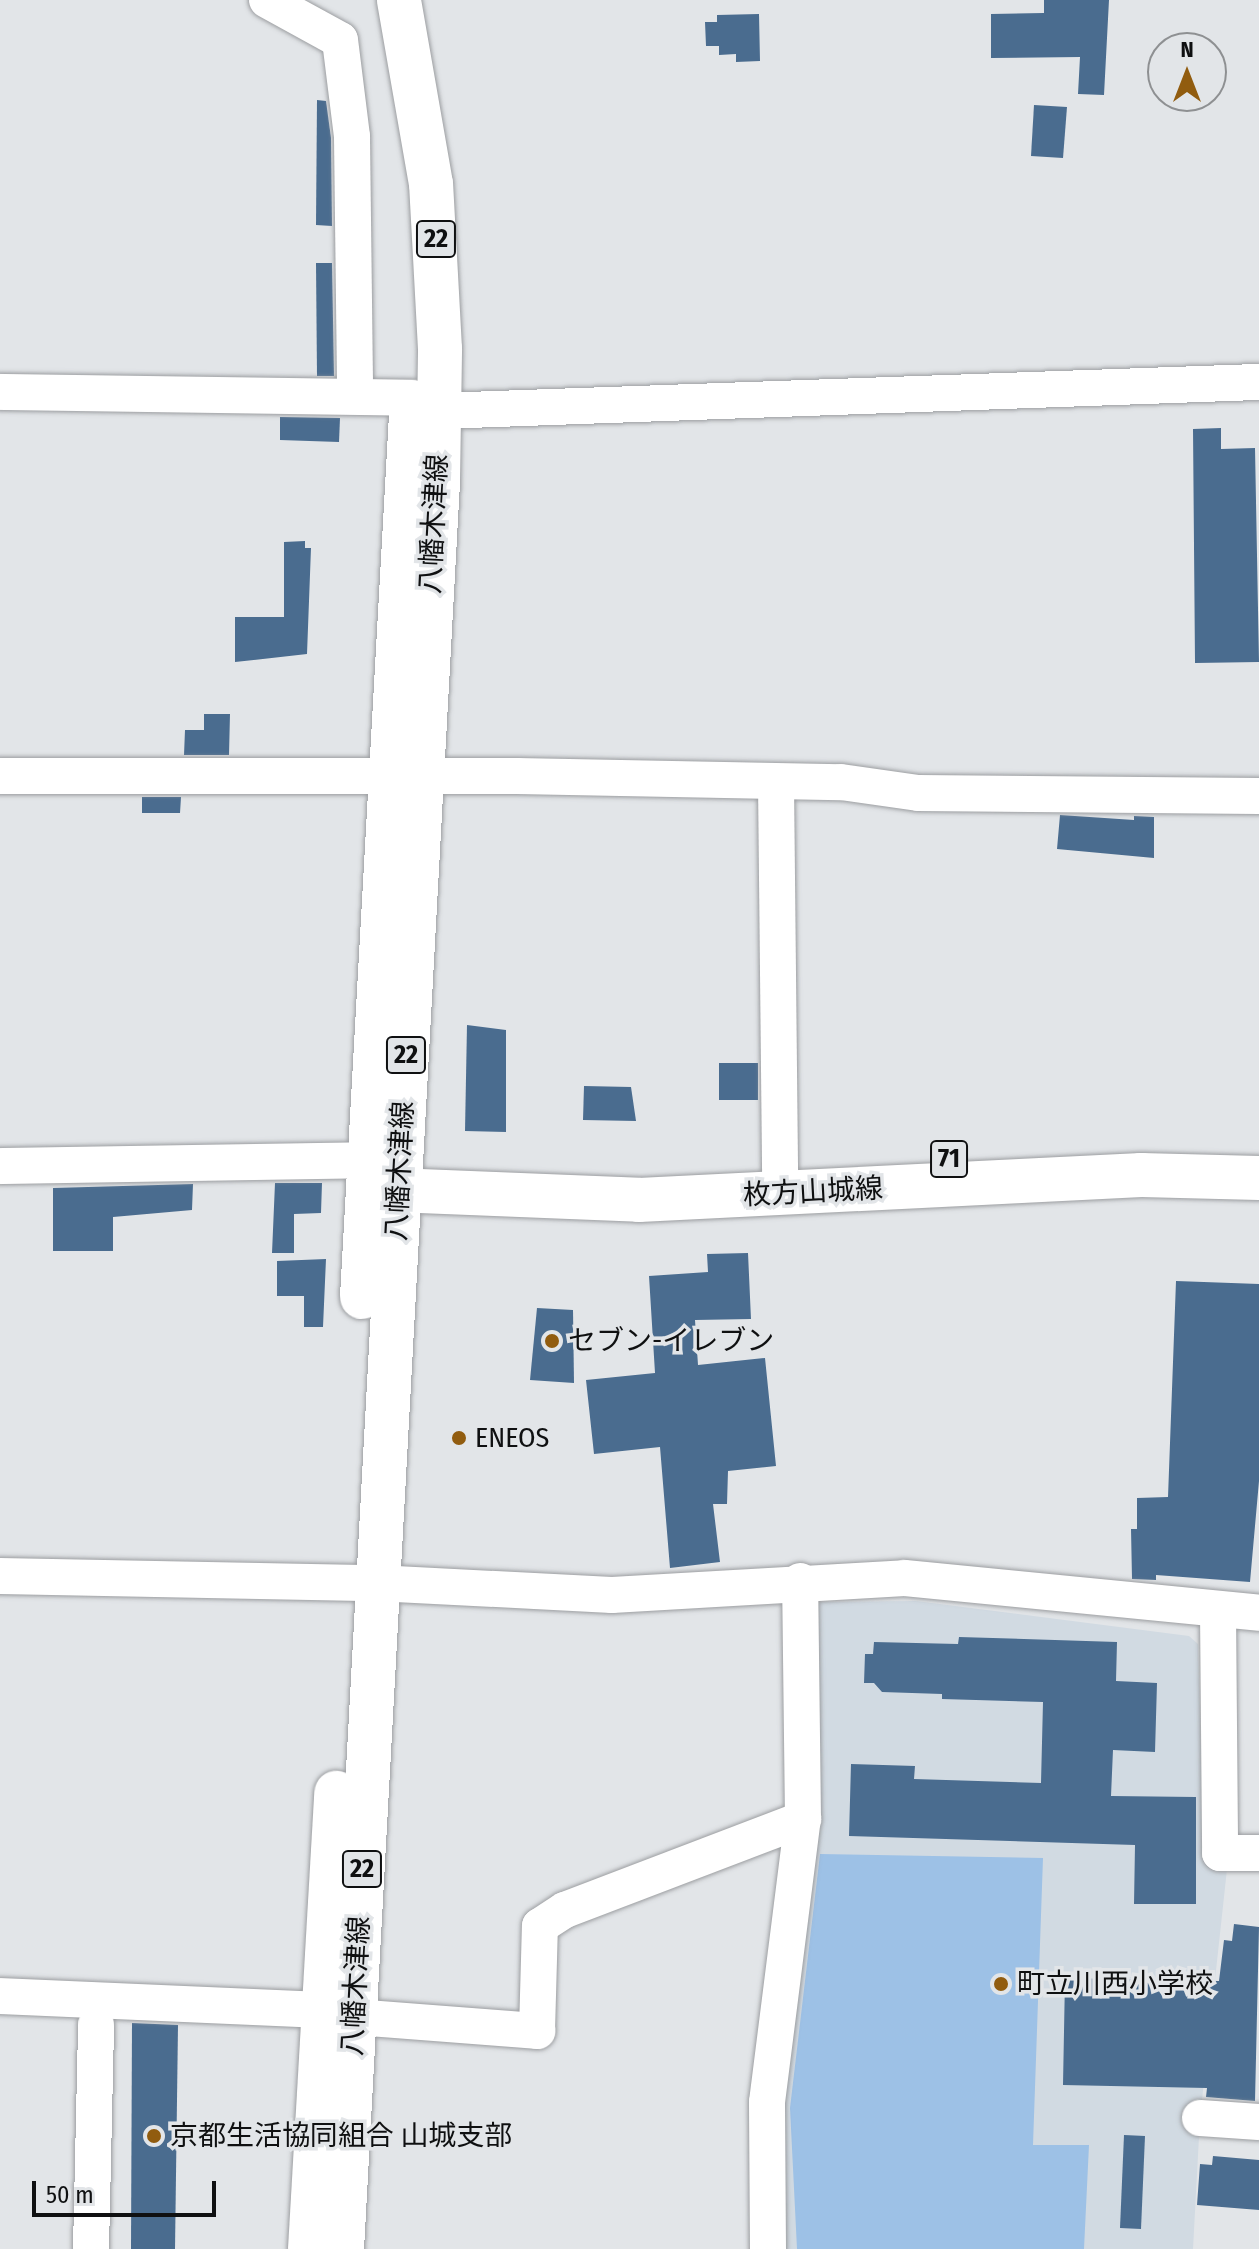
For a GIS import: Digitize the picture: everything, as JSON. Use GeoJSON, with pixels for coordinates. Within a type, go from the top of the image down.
{"type":"FeatureCollection","features":[{"type":"Feature","properties":{"kind":"main road","name":"八幡木津線"},"geometry":{"type":"LineString","coordinates":[[383,0],[413,178],[426,404]]}},
{"type":"Feature","properties":{"kind":"main road","name":"八幡木津線"},"geometry":{"type":"LineString","coordinates":[[310,2249],[338,2014],[426,404],[431,184],[399,0]]}},
{"type":"Feature","properties":{"kind":"main road","name":"71"},"geometry":{"type":"LineString","coordinates":[[639,1200],[849,1164],[1127,1153],[1224,1153],[1259,1166]]}},
{"type":"Feature","properties":{"kind":"main road","name":"枚方山城線"},"geometry":{"type":"LineString","coordinates":[[384,1175],[639,1200],[1141,1175],[1259,1178]]}},
{"type":"Feature","properties":{"kind":"main road","name":"71"},"geometry":{"type":"LineString","coordinates":[[639,1200],[762,1211],[935,1214],[1223,1204],[1259,1196]]}},
{"type":"Feature","properties":{"kind":"main road","name":"八幡木津線"},"geometry":{"type":"LineString","coordinates":[[338,2014],[342,2249]]}},
{"type":"Feature","properties":{"kind":"street"},"geometry":{"type":"LineString","coordinates":[[267,0],[340,40],[352,137],[355,396]]}},
{"type":"Feature","properties":{"kind":"street"},"geometry":{"type":"LineString","coordinates":[[0,392],[355,396],[426,404],[1259,382]]}},
{"type":"Feature","properties":{"kind":"street"},"geometry":{"type":"LineString","coordinates":[[0,776],[405,775],[841,782],[918,793],[1259,796]]}},
{"type":"Feature","properties":{"kind":"street"},"geometry":{"type":"LineString","coordinates":[[776,782],[780,1174]]}},
{"type":"Feature","properties":{"kind":"street"},"geometry":{"type":"LineString","coordinates":[[0,1166],[384,1175]]}},
{"type":"Feature","properties":{"kind":"street"},"geometry":{"type":"LineString","coordinates":[[0,1576],[362,1583],[612,1595],[800,1581],[950,1581],[1259,1613]]}},
{"type":"Feature","properties":{"kind":"street"},"geometry":{"type":"LineString","coordinates":[[768,2249],[767,2102],[803,1819],[800,1581]]}},
{"type":"Feature","properties":{"kind":"street"},"geometry":{"type":"LineString","coordinates":[[1218,1611],[1220,1853],[1259,1853]]}},
{"type":"Feature","properties":{"kind":"street"},"geometry":{"type":"LineString","coordinates":[[0,1996],[338,2014],[537,2031],[540,1926],[565,1910],[803,1819]]}},
{"type":"Feature","properties":{"kind":"street"},"geometry":{"type":"LineString","coordinates":[[91,2249],[96,2025]]}},
{"type":"Feature","properties":{"kind":"street"},"geometry":{"type":"LineString","coordinates":[[1200,2118],[1259,2122]]}},
{"type":"Feature","properties":{"kind":"shaded area","name":"町立川西小学校"},"geometry":{"type":"Polygon","coordinates":[[[916,1601],[1189,1636],[1198,1644],[1204,1859],[1228,1860],[1200,2118],[1193,2249],[774,2249],[804,1842],[821,1824],[815,1607],[821,1602],[916,1601]]]}},
{"type":"Feature","properties":{"kind":"shaded area"},"geometry":{"type":"Polygon","coordinates":[[[820,1854],[1043,1858],[1033,2145],[1089,2145],[1084,2249],[797,2249],[790,2108],[820,1854]]]}},
{"type":"Feature","properties":{"kind":"building"},"geometry":{"type":"Polygon","coordinates":[[[1044,0],[1109,0],[1104,95],[1078,94],[1080,57],[991,58],[991,14],[1044,13],[1044,0]]]}},
{"type":"Feature","properties":{"kind":"building"},"geometry":{"type":"Polygon","coordinates":[[[759,14],[760,61],[736,62],[736,54],[719,55],[719,46],[706,46],[705,22],[717,22],[717,15],[759,14]]]}},
{"type":"Feature","properties":{"kind":"building"},"geometry":{"type":"Polygon","coordinates":[[[317,100],[326,101],[331,138],[332,226],[316,225],[317,100]]]}},
{"type":"Feature","properties":{"kind":"building"},"geometry":{"type":"Polygon","coordinates":[[[1034,105],[1067,107],[1063,158],[1031,156],[1034,105]]]}},
{"type":"Feature","properties":{"kind":"building"},"geometry":{"type":"Polygon","coordinates":[[[316,263],[332,263],[334,376],[317,376],[316,263]]]}},
{"type":"Feature","properties":{"kind":"building"},"geometry":{"type":"Polygon","coordinates":[[[280,417],[340,418],[339,442],[280,440],[280,417]]]}},
{"type":"Feature","properties":{"kind":"building"},"geometry":{"type":"Polygon","coordinates":[[[1221,428],[1221,449],[1255,448],[1259,662],[1195,663],[1193,429],[1221,428]]]}},
{"type":"Feature","properties":{"kind":"building"},"geometry":{"type":"Polygon","coordinates":[[[305,541],[305,548],[311,548],[307,654],[235,662],[235,617],[284,617],[284,542],[305,541]]]}},
{"type":"Feature","properties":{"kind":"building"},"geometry":{"type":"Polygon","coordinates":[[[204,714],[230,714],[229,755],[184,755],[185,730],[204,730],[204,714]]]}},
{"type":"Feature","properties":{"kind":"building"},"geometry":{"type":"Polygon","coordinates":[[[142,797],[181,797],[180,813],[142,813],[142,797]]]}},
{"type":"Feature","properties":{"kind":"building"},"geometry":{"type":"Polygon","coordinates":[[[1060,815],[1134,820],[1134,816],[1154,817],[1154,858],[1057,849],[1060,815]]]}},
{"type":"Feature","properties":{"kind":"building"},"geometry":{"type":"Polygon","coordinates":[[[467,1025],[506,1030],[506,1132],[465,1131],[467,1025]]]}},
{"type":"Feature","properties":{"kind":"building"},"geometry":{"type":"Polygon","coordinates":[[[719,1063],[758,1063],[758,1100],[719,1100],[719,1063]]]}},
{"type":"Feature","properties":{"kind":"building"},"geometry":{"type":"Polygon","coordinates":[[[584,1086],[631,1087],[636,1121],[583,1120],[584,1086]]]}},
{"type":"Feature","properties":{"kind":"building"},"geometry":{"type":"Polygon","coordinates":[[[275,1183],[322,1183],[321,1213],[294,1214],[294,1253],[272,1253],[275,1183]]]}},
{"type":"Feature","properties":{"kind":"building"},"geometry":{"type":"Polygon","coordinates":[[[193,1184],[192,1210],[113,1217],[113,1251],[53,1251],[53,1188],[193,1184]]]}},
{"type":"Feature","properties":{"kind":"building"},"geometry":{"type":"Polygon","coordinates":[[[748,1253],[751,1319],[695,1320],[698,1365],[765,1358],[776,1466],[728,1471],[727,1504],[713,1504],[720,1562],[670,1568],[660,1447],[594,1454],[586,1380],[655,1373],[649,1276],[708,1272],[707,1254],[748,1253]]]}},
{"type":"Feature","properties":{"kind":"building"},"geometry":{"type":"Polygon","coordinates":[[[326,1259],[323,1327],[304,1327],[304,1296],[277,1296],[277,1261],[326,1259]]]}},
{"type":"Feature","properties":{"kind":"building"},"geometry":{"type":"Polygon","coordinates":[[[1176,1281],[1259,1284],[1259,1481],[1250,1582],[1156,1575],[1156,1580],[1132,1579],[1131,1529],[1137,1529],[1137,1498],[1168,1497],[1176,1281]]]}},
{"type":"Feature","properties":{"kind":"building","name":"セブン-イレブン"},"geometry":{"type":"Polygon","coordinates":[[[537,1308],[573,1310],[574,1383],[530,1380],[537,1308]]]}},
{"type":"Feature","properties":{"kind":"building"},"geometry":{"type":"Polygon","coordinates":[[[959,1637],[1117,1642],[1116,1681],[1157,1683],[1155,1752],[1113,1750],[1111,1796],[1196,1797],[1196,1904],[1134,1904],[1135,1845],[849,1836],[851,1764],[915,1766],[914,1779],[1041,1783],[1043,1702],[942,1699],[942,1694],[882,1692],[874,1683],[864,1683],[865,1654],[873,1654],[874,1642],[958,1644],[959,1637]]]}},
{"type":"Feature","properties":{"kind":"building"},"geometry":{"type":"Polygon","coordinates":[[[1234,1924],[1259,1927],[1255,2101],[1206,2097],[1207,2088],[1063,2085],[1065,1978],[1219,1981],[1224,1940],[1232,1941],[1234,1924]]]}},
{"type":"Feature","properties":{"kind":"building","name":"京都生活協同組合 山城支部"},"geometry":{"type":"Polygon","coordinates":[[[132,2023],[178,2025],[175,2249],[131,2249],[132,2023]]]}},
{"type":"Feature","properties":{"kind":"building"},"geometry":{"type":"Polygon","coordinates":[[[1124,2135],[1145,2136],[1141,2229],[1120,2228],[1124,2135]]]}},
{"type":"Feature","properties":{"kind":"building"},"geometry":{"type":"Polygon","coordinates":[[[1213,2156],[1259,2160],[1259,2210],[1197,2205],[1200,2164],[1212,2165],[1213,2156]]]}},
{"type":"Feature","properties":{"kind":"place","name":"セブン-イレブン"},"geometry":{"type":"Point","coordinates":[552,1341]}},
{"type":"Feature","properties":{"kind":"place","name":"ENEOS"},"geometry":{"type":"Point","coordinates":[459,1438]}},
{"type":"Feature","properties":{"kind":"place","name":"町立川西小学校"},"geometry":{"type":"Point","coordinates":[1001,1984]}},
{"type":"Feature","properties":{"kind":"place","name":"京都生活協同組合 山城支部"},"geometry":{"type":"Point","coordinates":[154,2136]}}]}
